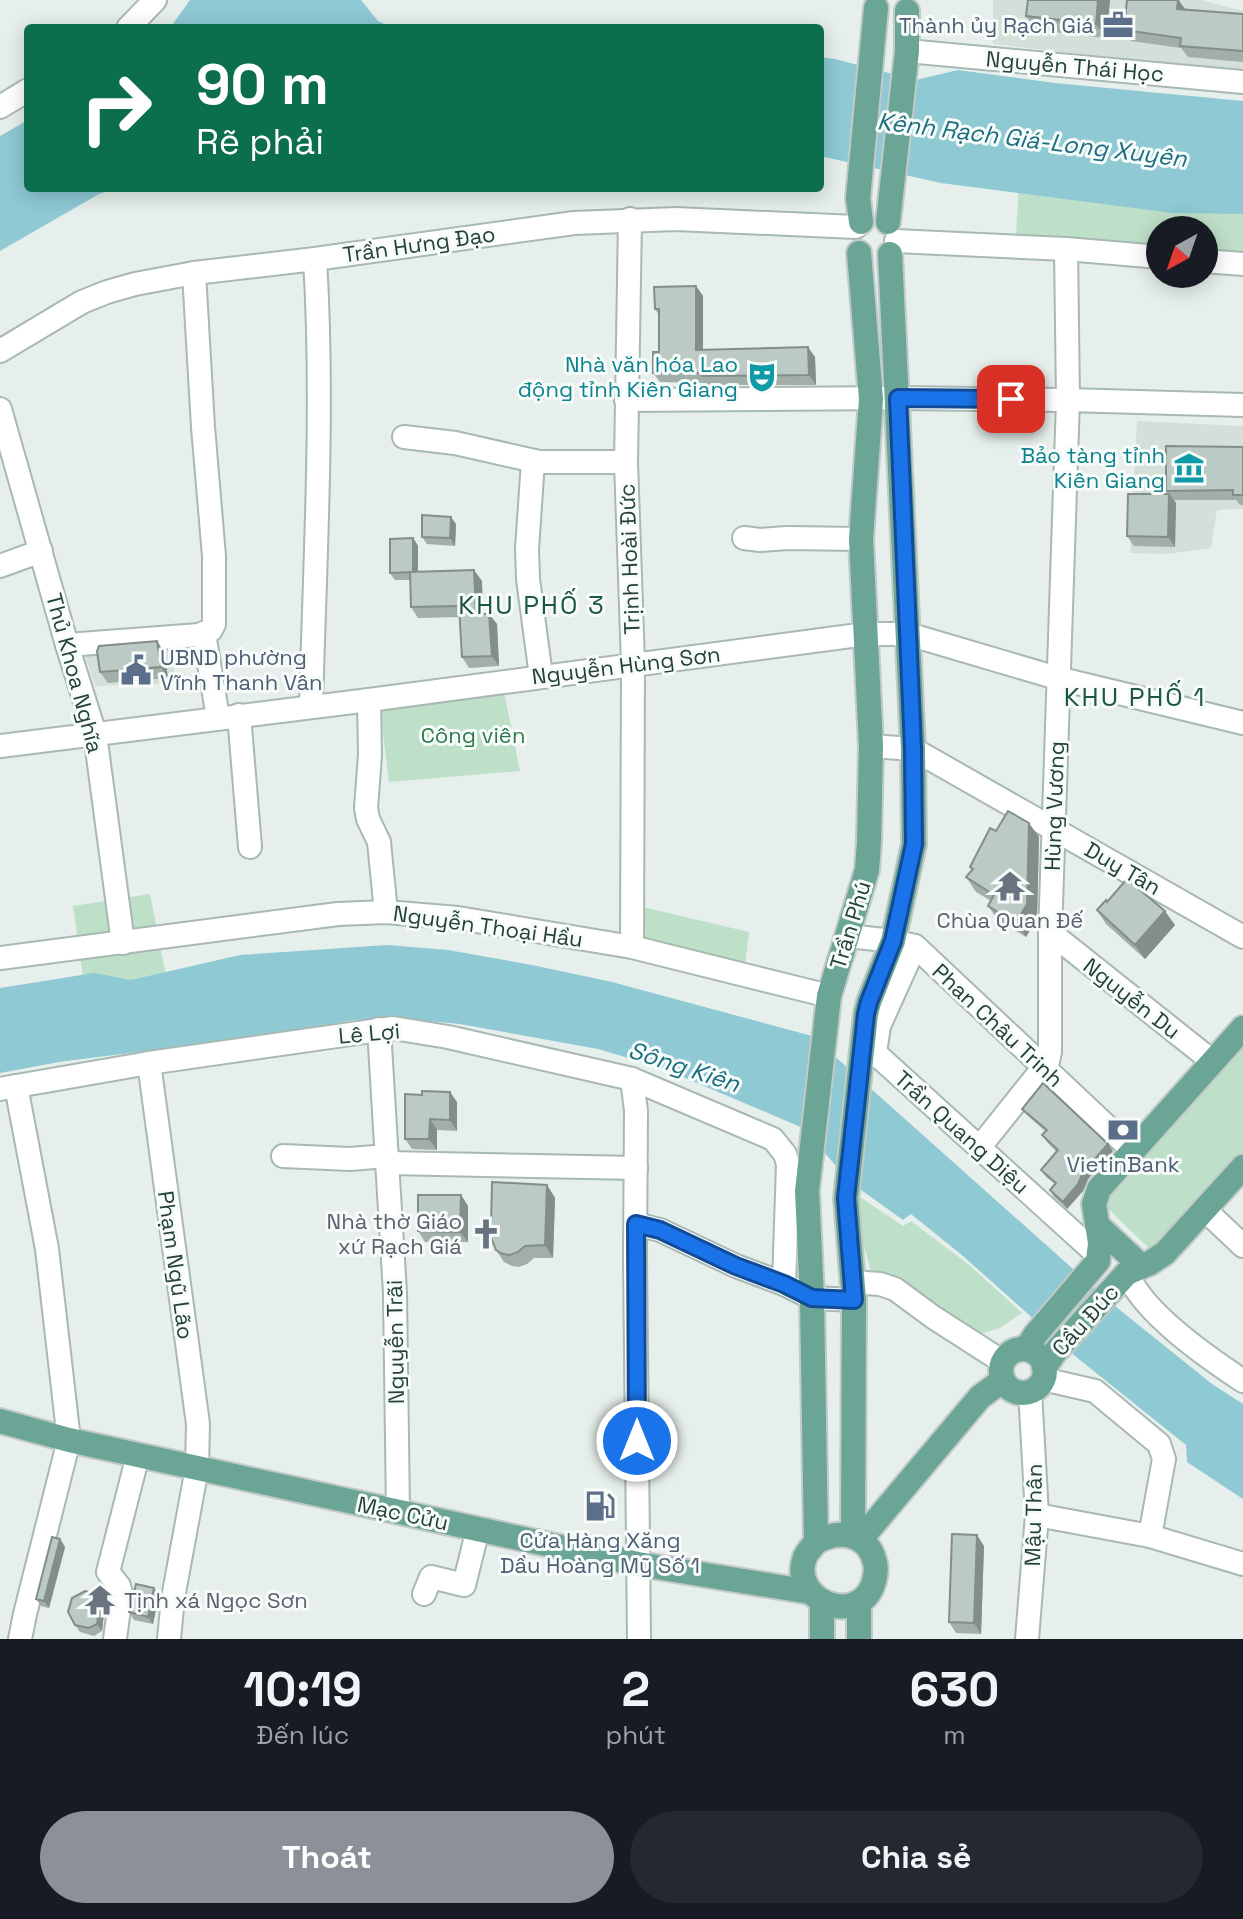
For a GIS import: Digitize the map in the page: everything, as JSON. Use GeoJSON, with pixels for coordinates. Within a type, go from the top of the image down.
{"type":"FeatureCollection","features":[{"type":"Feature","properties":{"kind":"main road"},"geometry":{"type":"LineString","coordinates":[[859,216],[875,217],[891,231],[878,260],[864,258],[853,241],[859,216],[875,12],[888,16],[902,15],[910,6]]}},
{"type":"Feature","properties":{"kind":"main road","name":"Trần Phú"},"geometry":{"type":"LineString","coordinates":[[859,1639],[859,1602],[870,1592],[876,1579],[876,1564],[870,1550],[856,1538],[853,1291],[846,1198],[866,1014],[869,1002],[904,943],[914,844],[913,749],[891,231],[910,6]]}},
{"type":"Feature","properties":{"kind":"main road","name":"Trần Phú"},"geometry":{"type":"LineString","coordinates":[[822,1639],[816,1597],[803,1575],[805,1557],[816,1542],[807,1191],[827,1005],[867,870],[869,842],[871,746],[861,539],[871,399],[859,253]]}},
{"type":"Feature","properties":{"kind":"main road"},"geometry":{"type":"LineString","coordinates":[[1099,1259],[1095,1195],[1243,1028]]}},
{"type":"Feature","properties":{"kind":"main road","name":"Cầu Đúc"},"geometry":{"type":"LineString","coordinates":[[1043,1373],[1134,1269],[1165,1253],[1243,1167]]}},
{"type":"Feature","properties":{"kind":"main road"},"geometry":{"type":"LineString","coordinates":[[1097,1225],[1134,1269]]}},
{"type":"Feature","properties":{"kind":"main road","name":"Cầu Đúc"},"geometry":{"type":"LineString","coordinates":[[1031,1342],[1099,1259]]}},
{"type":"Feature","properties":{"kind":"main road"},"geometry":{"type":"LineString","coordinates":[[816,1542],[840,1534],[856,1538],[1003,1371],[1010,1353],[1031,1342],[1031,1351],[1040,1358],[1043,1373],[1018,1392],[1007,1385],[1003,1371]]}},
{"type":"Feature","properties":{"kind":"main road","name":"Mạc Cửu"},"geometry":{"type":"LineString","coordinates":[[0,1421],[69,1440],[638,1564],[816,1597]]}},
{"type":"Feature","properties":{"kind":"main road"},"geometry":{"type":"LineString","coordinates":[[816,1597],[841,1607],[859,1602]]}},
{"type":"Feature","properties":{"kind":"street"},"geometry":{"type":"LineString","coordinates":[[132,24],[155,0]]}},
{"type":"Feature","properties":{"kind":"street","name":"Nguyễn Thái Học"},"geometry":{"type":"LineString","coordinates":[[907,51],[1243,82]]}},
{"type":"Feature","properties":{"kind":"street"},"geometry":{"type":"LineString","coordinates":[[0,107],[24,92]]}},
{"type":"Feature","properties":{"kind":"street","name":"Trần Hưng Đạo"},"geometry":{"type":"LineString","coordinates":[[0,351],[82,302],[135,284],[194,273],[559,225],[630,219],[859,216]]}},
{"type":"Feature","properties":{"kind":"street","name":"Trịnh Hoài Đức"},"geometry":{"type":"LineString","coordinates":[[630,219],[626,462],[633,664],[632,947]]}},
{"type":"Feature","properties":{"kind":"street"},"geometry":{"type":"LineString","coordinates":[[891,231],[1146,256]]}},
{"type":"Feature","properties":{"kind":"street","name":"Hùng Vương"},"geometry":{"type":"LineString","coordinates":[[979,1148],[1043,1068],[1050,1052],[1057,678],[1068,400],[1066,249]]}},
{"type":"Feature","properties":{"kind":"street"},"geometry":{"type":"LineString","coordinates":[[311,706],[319,348],[315,259]]}},
{"type":"Feature","properties":{"kind":"street"},"geometry":{"type":"LineString","coordinates":[[1218,262],[1243,264]]}},
{"type":"Feature","properties":{"kind":"street"},"geometry":{"type":"LineString","coordinates":[[67,645],[199,635],[211,630],[214,624],[215,572],[194,273]]}},
{"type":"Feature","properties":{"kind":"street"},"geometry":{"type":"LineString","coordinates":[[626,400],[898,398],[1243,405]]}},
{"type":"Feature","properties":{"kind":"street","name":"Thủ Khoa Nghĩa"},"geometry":{"type":"LineString","coordinates":[[0,409],[95,734],[123,943]]}},
{"type":"Feature","properties":{"kind":"street"},"geometry":{"type":"LineString","coordinates":[[404,437],[455,443],[533,461],[626,462]]}},
{"type":"Feature","properties":{"kind":"street"},"geometry":{"type":"LineString","coordinates":[[533,461],[528,579],[541,676]]}},
{"type":"Feature","properties":{"kind":"street"},"geometry":{"type":"LineString","coordinates":[[744,538],[861,539]]}},
{"type":"Feature","properties":{"kind":"street"},"geometry":{"type":"LineString","coordinates":[[0,566],[41,551]]}},
{"type":"Feature","properties":{"kind":"street"},"geometry":{"type":"LineString","coordinates":[[204,633],[229,716],[250,847]]}},
{"type":"Feature","properties":{"kind":"street","name":"Nguyễn Hùng Sơn"},"geometry":{"type":"LineString","coordinates":[[0,746],[866,634],[908,634],[1057,678],[1243,723]]}},
{"type":"Feature","properties":{"kind":"street"},"geometry":{"type":"LineString","coordinates":[[369,700],[370,755],[366,808],[379,842],[386,912]]}},
{"type":"Feature","properties":{"kind":"street","name":"Duy Tân"},"geometry":{"type":"LineString","coordinates":[[871,746],[913,749],[1243,937]]}},
{"type":"Feature","properties":{"kind":"street","name":"Nguyễn Thoại Hầu"},"geometry":{"type":"LineString","coordinates":[[0,958],[338,914],[386,912],[458,918],[632,947],[827,1005]]}},
{"type":"Feature","properties":{"kind":"street","name":"Nguyễn Du"},"geometry":{"type":"LineString","coordinates":[[1050,935],[1212,1061]]}},
{"type":"Feature","properties":{"kind":"street"},"geometry":{"type":"LineString","coordinates":[[848,936],[904,943]]}},
{"type":"Feature","properties":{"kind":"street","name":"Phan Châu Trinh"},"geometry":{"type":"LineString","coordinates":[[904,943],[1132,1150]]}},
{"type":"Feature","properties":{"kind":"street","name":"Trần Quang Diệu"},"geometry":{"type":"LineString","coordinates":[[904,943],[879,1026],[875,1053],[1099,1259]]}},
{"type":"Feature","properties":{"kind":"street","name":"Lê Lợi"},"geometry":{"type":"LineString","coordinates":[[8,1088],[149,1063],[379,1029],[410,1030],[448,1037],[632,1079],[773,1139],[785,1154],[788,1164],[784,1284]]}},
{"type":"Feature","properties":{"kind":"street","name":"Nguyễn Trãi"},"geometry":{"type":"LineString","coordinates":[[379,1029],[395,1293],[398,1512]]}},
{"type":"Feature","properties":{"kind":"street","name":"Phạm Ngũ Lão"},"geometry":{"type":"LineString","coordinates":[[149,1063],[198,1424],[197,1468],[173,1598],[169,1639]]}},
{"type":"Feature","properties":{"kind":"street"},"geometry":{"type":"LineString","coordinates":[[632,1079],[636,1111],[639,1639]]}},
{"type":"Feature","properties":{"kind":"street"},"geometry":{"type":"LineString","coordinates":[[8,1088],[47,1249],[69,1440],[20,1639]]}},
{"type":"Feature","properties":{"kind":"street"},"geometry":{"type":"LineString","coordinates":[[283,1156],[636,1168]]}},
{"type":"Feature","properties":{"kind":"street"},"geometry":{"type":"LineString","coordinates":[[1205,1210],[1243,1246]]}},
{"type":"Feature","properties":{"kind":"street"},"geometry":{"type":"LineString","coordinates":[[636,1224],[660,1230],[812,1298],[880,1284],[895,1289],[1003,1371]]}},
{"type":"Feature","properties":{"kind":"street"},"geometry":{"type":"LineString","coordinates":[[1134,1269],[1136,1292],[1145,1302],[1203,1352],[1243,1381]]}},
{"type":"Feature","properties":{"kind":"street"},"geometry":{"type":"LineString","coordinates":[[1043,1373],[1095,1391],[1159,1444],[1164,1459],[1150,1536]]}},
{"type":"Feature","properties":{"kind":"street","name":"Mậu Thân"},"geometry":{"type":"LineString","coordinates":[[1027,1639],[1037,1515],[1043,1373]]}},
{"type":"Feature","properties":{"kind":"street"},"geometry":{"type":"LineString","coordinates":[[115,1639],[121,1594],[108,1572],[138,1455]]}},
{"type":"Feature","properties":{"kind":"street"},"geometry":{"type":"LineString","coordinates":[[1037,1515],[1150,1536],[1243,1564]]}},
{"type":"Feature","properties":{"kind":"street"},"geometry":{"type":"LineString","coordinates":[[424,1594],[431,1577],[464,1585],[478,1529]]}},
{"type":"Feature","properties":{"kind":"shaded area","name":"Thành ủy Rạch Giá"},"geometry":{"type":"Polygon","coordinates":[[[993,0],[1201,0],[1243,11],[1243,73],[993,44],[993,0]]]}},
{"type":"Feature","properties":{"kind":"shaded area","name":"Bảo tàng tỉnh Kiên Giang"},"geometry":{"type":"Polygon","coordinates":[[[1137,421],[1243,426],[1243,509],[1217,510],[1211,548],[1167,554],[1130,553],[1137,421]]]}},
{"type":"Feature","properties":{"kind":"shaded area"},"geometry":{"type":"Polygon","coordinates":[[[168,642],[177,683],[95,686],[83,649],[168,642]]]}},
{"type":"Feature","properties":{"kind":"green space"},"geometry":{"type":"Polygon","coordinates":[[[1019,186],[1243,207],[1243,252],[1218,250],[1218,216],[1146,216],[1146,245],[1016,234],[1019,186]]]}},
{"type":"Feature","properties":{"kind":"green space","name":"Công viên"},"geometry":{"type":"Polygon","coordinates":[[[504,692],[520,771],[389,782],[380,710],[504,692]]]}},
{"type":"Feature","properties":{"kind":"green space"},"geometry":{"type":"Polygon","coordinates":[[[150,894],[169,991],[86,997],[73,906],[150,894]]]}},
{"type":"Feature","properties":{"kind":"green space"},"geometry":{"type":"Polygon","coordinates":[[[643,907],[749,932],[745,966],[642,944],[643,907]]]}},
{"type":"Feature","properties":{"kind":"green space"},"geometry":{"type":"Polygon","coordinates":[[[1243,1039],[1243,1157],[1163,1248],[1151,1250],[1103,1204],[1101,1193],[1243,1039]]]}},
{"type":"Feature","properties":{"kind":"green space"},"geometry":{"type":"Polygon","coordinates":[[[857,1195],[903,1226],[911,1221],[968,1264],[1022,1313],[1000,1328],[980,1334],[872,1274],[854,1213],[857,1195]]]}},
{"type":"Feature","properties":{"kind":"water"},"geometry":{"type":"Polygon","coordinates":[[[190,0],[361,0],[378,21],[384,24],[173,24],[190,0]]]}},
{"type":"Feature","properties":{"kind":"water","name":"Kênh Rạch Giá-Long Xuyên"},"geometry":{"type":"Polygon","coordinates":[[[824,58],[916,80],[958,70],[1055,83],[1243,101],[1243,214],[1173,213],[941,183],[824,157],[824,58]]]}},
{"type":"Feature","properties":{"kind":"water"},"geometry":{"type":"Polygon","coordinates":[[[24,122],[24,192],[105,192],[0,251],[0,136],[24,122]]]}},
{"type":"Feature","properties":{"kind":"water","name":"Sông Kiên"},"geometry":{"type":"Polygon","coordinates":[[[387,945],[448,950],[612,982],[812,1036],[1110,1302],[1212,1384],[1243,1404],[1243,1499],[1187,1462],[1186,1445],[1075,1356],[911,1214],[903,1220],[850,1182],[803,1128],[662,1068],[598,1049],[460,1024],[395,1018],[355,1020],[0,1073],[0,988],[94,973],[131,980],[240,955],[387,945]]]}},
{"type":"Feature","properties":{"kind":"building"},"geometry":{"type":"Polygon","coordinates":[[[1028,0],[1098,0],[1096,24],[1026,16],[1028,0]]]}},
{"type":"Feature","properties":{"kind":"building"},"geometry":{"type":"Polygon","coordinates":[[[1127,0],[1178,0],[1177,9],[1243,14],[1243,51],[1180,46],[1181,38],[1124,30],[1127,0]]]}},
{"type":"Feature","properties":{"kind":"building"},"geometry":{"type":"Polygon","coordinates":[[[696,286],[696,350],[808,347],[809,375],[653,373],[653,352],[659,352],[659,309],[655,309],[654,287],[696,286]]]}},
{"type":"Feature","properties":{"kind":"building"},"geometry":{"type":"Polygon","coordinates":[[[1166,446],[1243,447],[1243,495],[1233,495],[1233,490],[1166,491],[1166,446]]]}},
{"type":"Feature","properties":{"kind":"building"},"geometry":{"type":"Polygon","coordinates":[[[1128,494],[1169,494],[1168,537],[1127,536],[1128,494]]]}},
{"type":"Feature","properties":{"kind":"building"},"geometry":{"type":"Polygon","coordinates":[[[422,515],[451,517],[450,538],[422,537],[422,515]]]}},
{"type":"Feature","properties":{"kind":"building"},"geometry":{"type":"Polygon","coordinates":[[[413,538],[413,572],[390,573],[390,539],[413,538]]]}},
{"type":"Feature","properties":{"kind":"building"},"geometry":{"type":"Polygon","coordinates":[[[474,570],[476,614],[489,614],[492,656],[462,657],[459,606],[411,607],[410,572],[474,570]]]}},
{"type":"Feature","properties":{"kind":"building"},"geometry":{"type":"Polygon","coordinates":[[[157,641],[161,667],[100,672],[99,646],[157,641]]]}},
{"type":"Feature","properties":{"kind":"building"},"geometry":{"type":"Polygon","coordinates":[[[1008,811],[1029,823],[1027,904],[1016,923],[988,906],[994,895],[966,877],[973,869],[970,867],[990,828],[996,831],[1008,811]]]}},
{"type":"Feature","properties":{"kind":"building"},"geometry":{"type":"Polygon","coordinates":[[[1127,879],[1165,911],[1135,945],[1097,910],[1127,879]]]}},
{"type":"Feature","properties":{"kind":"building"},"geometry":{"type":"Polygon","coordinates":[[[1043,1083],[1108,1144],[1083,1172],[1078,1184],[1063,1202],[1050,1190],[1056,1183],[1041,1170],[1058,1150],[1042,1135],[1047,1130],[1022,1109],[1043,1083]]]}},
{"type":"Feature","properties":{"kind":"building"},"geometry":{"type":"Polygon","coordinates":[[[422,1091],[450,1092],[450,1120],[430,1119],[429,1139],[405,1139],[405,1094],[422,1095],[422,1091]]]}},
{"type":"Feature","properties":{"kind":"building"},"geometry":{"type":"Polygon","coordinates":[[[492,1182],[547,1185],[545,1245],[525,1246],[510,1255],[496,1250],[486,1225],[491,1225],[492,1182]]]}},
{"type":"Feature","properties":{"kind":"building"},"geometry":{"type":"Polygon","coordinates":[[[418,1195],[461,1195],[460,1232],[418,1231],[418,1195]]]}},
{"type":"Feature","properties":{"kind":"building"},"geometry":{"type":"Polygon","coordinates":[[[952,1534],[977,1535],[974,1623],[949,1622],[952,1534]]]}},
{"type":"Feature","properties":{"kind":"building"},"geometry":{"type":"Polygon","coordinates":[[[52,1537],[60,1539],[44,1601],[36,1599],[52,1537]]]}},
{"type":"Feature","properties":{"kind":"building"},"geometry":{"type":"Polygon","coordinates":[[[136,1584],[154,1588],[148,1617],[129,1612],[136,1584]]]}},
{"type":"Feature","properties":{"kind":"building"},"geometry":{"type":"Polygon","coordinates":[[[85,1591],[100,1598],[97,1624],[89,1628],[75,1625],[68,1612],[72,1598],[85,1591]]]}},
{"type":"Feature","properties":{"kind":"place","name":"Thành ủy Rạch Giá"},"geometry":{"type":"Point","coordinates":[1118,25]}},
{"type":"Feature","properties":{"kind":"place","name":"Nhà văn hóa Lao động tỉnh Kiên Giang"},"geometry":{"type":"Point","coordinates":[762,377]}},
{"type":"Feature","properties":{"kind":"place","name":"Bảo tàng tỉnh Kiên Giang"},"geometry":{"type":"Point","coordinates":[1189,468]}},
{"type":"Feature","properties":{"kind":"place","name":"UBND phường Vĩnh Thanh Vân"},"geometry":{"type":"Point","coordinates":[136,670]}},
{"type":"Feature","properties":{"kind":"place","name":"Chùa Quan Đế"},"geometry":{"type":"Point","coordinates":[1010,886]}},
{"type":"Feature","properties":{"kind":"place","name":"VietinBank"},"geometry":{"type":"Point","coordinates":[1123,1130]}},
{"type":"Feature","properties":{"kind":"place","name":"Nhà thờ Giáo xứ Rạch Giá"},"geometry":{"type":"Point","coordinates":[486,1234]}},
{"type":"Feature","properties":{"kind":"place","name":"Cửa Hàng Xăng Dầu Hoàng Mỹ Số 1"},"geometry":{"type":"Point","coordinates":[600,1506]}},
{"type":"Feature","properties":{"kind":"place","name":"Tịnh xá Ngọc Sơn"},"geometry":{"type":"Point","coordinates":[100,1600]}},
{"type":"Feature","properties":{"kind":"district","name":"KHU PHỐ 3"},"geometry":{"type":"Point","coordinates":[532,605]}},
{"type":"Feature","properties":{"kind":"district","name":"KHU PHỐ 1"},"geometry":{"type":"Point","coordinates":[1135,697]}},
{"type":"Feature","properties":{"kind":"route"},"geometry":{"type":"LineString","coordinates":[[637,1441],[636,1224],[660,1230],[812,1298],[854,1300],[846,1198],[866,1014],[893,941],[914,844],[913,749],[898,398],[1011,399]]}}]}
